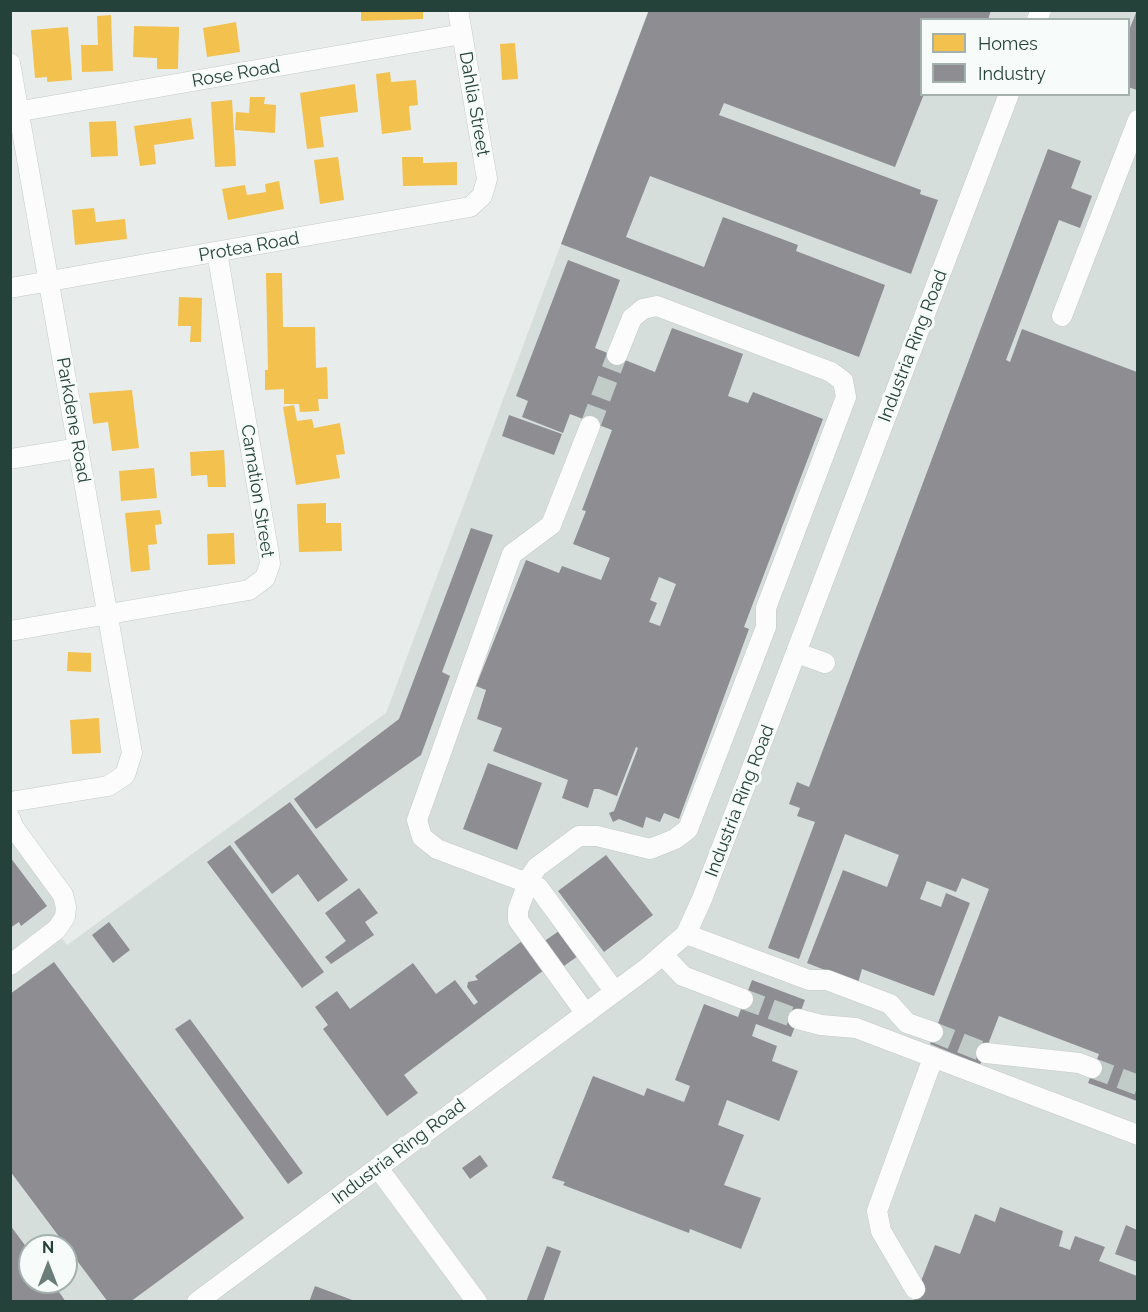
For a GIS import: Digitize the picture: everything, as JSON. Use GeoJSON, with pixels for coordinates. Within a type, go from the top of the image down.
{"type":"FeatureCollection","features":[{"type":"Feature","properties":{"kind":"street","name":"Dahlia Street"},"geometry":{"type":"LineString","coordinates":[[458,10],[487,179],[482,196]]}},
{"type":"Feature","properties":{"kind":"street","name":"Rose Road"},"geometry":{"type":"LineString","coordinates":[[15,112],[462,34]]}},
{"type":"Feature","properties":{"kind":"street","name":"Parkdene Road"},"geometry":{"type":"LineString","coordinates":[[10,63],[15,112],[48,281],[132,753],[125,775],[108,786],[10,802]]}},
{"type":"Feature","properties":{"kind":"street","name":"Industria Ring Road"},"geometry":{"type":"LineString","coordinates":[[197,1302],[586,1014],[663,955],[686,934],[702,899],[797,652],[1008,96]]}},
{"type":"Feature","properties":{"kind":"street"},"geometry":{"type":"LineString","coordinates":[[1062,316],[1137,120]]}},
{"type":"Feature","properties":{"kind":"street","name":"Protea Road"},"geometry":{"type":"LineString","coordinates":[[10,288],[463,210],[482,196]]}},
{"type":"Feature","properties":{"kind":"street","name":"Carnation Street"},"geometry":{"type":"LineString","coordinates":[[10,631],[249,590],[258,585],[268,570],[269,555],[217,252]]}},
{"type":"Feature","properties":{"kind":"street"},"geometry":{"type":"LineString","coordinates":[[586,1014],[518,920],[518,910],[533,871],[579,836],[597,836],[650,849],[675,839],[688,830],[766,627],[766,608],[845,403],[843,381],[831,372],[665,308],[650,307],[636,313],[629,322],[617,355]]}},
{"type":"Feature","properties":{"kind":"street"},"geometry":{"type":"LineString","coordinates":[[590,426],[551,525],[512,554],[417,820],[422,837],[437,849],[528,883],[543,892],[615,992]]}},
{"type":"Feature","properties":{"kind":"street"},"geometry":{"type":"LineString","coordinates":[[10,459],[78,448]]}},
{"type":"Feature","properties":{"kind":"street"},"geometry":{"type":"LineString","coordinates":[[797,652],[825,663]]}},
{"type":"Feature","properties":{"kind":"street"},"geometry":{"type":"LineString","coordinates":[[10,818],[14,828],[63,895],[66,908],[63,923],[10,965]]}},
{"type":"Feature","properties":{"kind":"street"},"geometry":{"type":"LineString","coordinates":[[686,934],[809,980],[827,980],[890,1004],[908,1023],[933,1032]]}},
{"type":"Feature","properties":{"kind":"street"},"geometry":{"type":"LineString","coordinates":[[663,955],[683,976],[743,999]]}},
{"type":"Feature","properties":{"kind":"street"},"geometry":{"type":"LineString","coordinates":[[798,1019],[821,1025],[856,1028],[1137,1135]]}},
{"type":"Feature","properties":{"kind":"street"},"geometry":{"type":"LineString","coordinates":[[987,1053],[1079,1063],[1092,1068]]}},
{"type":"Feature","properties":{"kind":"street"},"geometry":{"type":"LineString","coordinates":[[915,1289],[881,1231],[877,1211],[933,1058]]}},
{"type":"Feature","properties":{"kind":"street"},"geometry":{"type":"LineString","coordinates":[[378,1168],[477,1302]]}},
{"type":"Feature","properties":{"kind":"shaded area"},"geometry":{"type":"Polygon","coordinates":[[[648,11],[1137,11],[1137,1301],[11,1301],[10,815],[64,895],[57,931],[67,945],[386,713],[648,11]]]}},
{"type":"Feature","properties":{"kind":"building: Homes"},"geometry":{"type":"Polygon","coordinates":[[[361,10],[423,10],[423,19],[361,21],[361,10]]]}},
{"type":"Feature","properties":{"kind":"building: Homes"},"geometry":{"type":"Polygon","coordinates":[[[111,15],[113,71],[82,72],[81,45],[98,45],[97,16],[111,15]]]}},
{"type":"Feature","properties":{"kind":"building: Homes"},"geometry":{"type":"Polygon","coordinates":[[[236,22],[240,52],[207,57],[203,28],[236,22]]]}},
{"type":"Feature","properties":{"kind":"building: Homes"},"geometry":{"type":"Polygon","coordinates":[[[134,26],[179,27],[178,69],[157,69],[157,58],[133,57],[134,26]]]}},
{"type":"Feature","properties":{"kind":"building: Homes"},"geometry":{"type":"Polygon","coordinates":[[[68,27],[72,80],[47,82],[47,77],[35,78],[31,30],[68,27]]]}},
{"type":"Feature","properties":{"kind":"building: Homes"},"geometry":{"type":"Polygon","coordinates":[[[515,43],[518,79],[502,80],[500,44],[515,43]]]}},
{"type":"Feature","properties":{"kind":"building: Homes"},"geometry":{"type":"Polygon","coordinates":[[[390,72],[391,82],[416,80],[418,105],[409,106],[411,130],[382,134],[376,74],[390,72]]]}},
{"type":"Feature","properties":{"kind":"building: Homes"},"geometry":{"type":"Polygon","coordinates":[[[355,84],[358,112],[320,117],[324,147],[307,149],[300,93],[355,84]]]}},
{"type":"Feature","properties":{"kind":"building: Homes"},"geometry":{"type":"Polygon","coordinates":[[[250,97],[265,97],[264,104],[276,105],[275,133],[235,130],[236,112],[249,113],[250,97]]]}},
{"type":"Feature","properties":{"kind":"building: Homes"},"geometry":{"type":"Polygon","coordinates":[[[232,100],[236,166],[215,167],[211,102],[232,100]]]}},
{"type":"Feature","properties":{"kind":"building: Homes"},"geometry":{"type":"Polygon","coordinates":[[[191,118],[194,139],[154,145],[156,164],[140,166],[134,126],[191,118]]]}},
{"type":"Feature","properties":{"kind":"building: Homes"},"geometry":{"type":"Polygon","coordinates":[[[116,121],[118,156],[91,157],[89,122],[116,121]]]}},
{"type":"Feature","properties":{"kind":"building: Homes"},"geometry":{"type":"Polygon","coordinates":[[[338,157],[344,200],[320,204],[314,160],[338,157]]]}},
{"type":"Feature","properties":{"kind":"building: Homes"},"geometry":{"type":"Polygon","coordinates":[[[402,157],[423,157],[423,163],[457,162],[457,185],[403,186],[402,157]]]}},
{"type":"Feature","properties":{"kind":"building: Homes"},"geometry":{"type":"Polygon","coordinates":[[[279,181],[284,209],[228,220],[222,189],[245,185],[247,195],[266,192],[265,184],[279,181]]]}},
{"type":"Feature","properties":{"kind":"building: Homes"},"geometry":{"type":"Polygon","coordinates":[[[94,208],[96,222],[125,219],[127,239],[75,245],[72,210],[94,208]]]}},
{"type":"Feature","properties":{"kind":"building: Homes"},"geometry":{"type":"Polygon","coordinates":[[[266,273],[282,273],[283,327],[315,327],[316,368],[327,367],[328,399],[318,399],[319,411],[300,412],[299,404],[284,404],[284,389],[265,390],[265,370],[268,370],[266,273]]]}},
{"type":"Feature","properties":{"kind":"building: Homes"},"geometry":{"type":"Polygon","coordinates":[[[179,297],[202,298],[201,342],[190,342],[191,326],[178,326],[179,297]]]}},
{"type":"Feature","properties":{"kind":"building: Homes"},"geometry":{"type":"Polygon","coordinates":[[[132,390],[139,448],[112,451],[108,422],[93,424],[89,393],[132,390]]]}},
{"type":"Feature","properties":{"kind":"building: Homes"},"geometry":{"type":"Polygon","coordinates":[[[294,405],[297,421],[312,419],[314,428],[340,423],[345,454],[336,455],[340,478],[296,485],[283,407],[294,405]]]}},
{"type":"Feature","properties":{"kind":"building: Homes"},"geometry":{"type":"Polygon","coordinates":[[[224,450],[226,487],[208,487],[207,475],[191,476],[190,452],[224,450]]]}},
{"type":"Feature","properties":{"kind":"building: Homes"},"geometry":{"type":"Polygon","coordinates":[[[154,468],[157,498],[121,501],[119,471],[154,468]]]}},
{"type":"Feature","properties":{"kind":"building: Homes"},"geometry":{"type":"Polygon","coordinates":[[[326,503],[326,523],[341,523],[342,551],[299,552],[297,504],[326,503]]]}},
{"type":"Feature","properties":{"kind":"building: Homes"},"geometry":{"type":"Polygon","coordinates":[[[160,510],[162,524],[155,525],[157,544],[148,545],[150,570],[131,572],[125,513],[160,510]]]}},
{"type":"Feature","properties":{"kind":"building: Homes"},"geometry":{"type":"Polygon","coordinates":[[[234,533],[235,564],[208,565],[207,534],[234,533]]]}},
{"type":"Feature","properties":{"kind":"building: Homes"},"geometry":{"type":"Polygon","coordinates":[[[68,652],[91,653],[91,672],[67,671],[68,652]]]}},
{"type":"Feature","properties":{"kind":"building: Homes"},"geometry":{"type":"Polygon","coordinates":[[[99,718],[101,753],[72,754],[70,720],[99,718]]]}},
{"type":"Feature","properties":{"kind":"building: Industry"},"geometry":{"type":"Polygon","coordinates":[[[649,10],[991,10],[989,18],[920,18],[920,96],[923,96],[895,167],[724,103],[719,115],[921,190],[920,194],[938,200],[911,274],[650,176],[626,237],[704,267],[723,217],[798,245],[796,251],[885,285],[859,357],[561,244],[649,10]]]}},
{"type":"Feature","properties":{"kind":"building: Industry"},"geometry":{"type":"Polygon","coordinates":[[[1137,10],[1137,90],[1130,88],[1130,28],[1137,10]]]}},
{"type":"Feature","properties":{"kind":"building: Industry"},"geometry":{"type":"Polygon","coordinates":[[[1048,149],[1081,161],[1071,188],[1092,196],[1080,228],[1059,220],[1006,360],[1010,362],[1022,329],[1137,372],[1137,1101],[1088,1083],[1099,1054],[999,1016],[980,1065],[930,1044],[989,889],[962,878],[956,892],[927,881],[920,899],[941,907],[946,893],[970,903],[934,996],[862,969],[858,983],[807,963],[843,870],[887,887],[899,855],[845,834],[799,959],[768,948],[815,822],[797,816],[800,808],[789,804],[797,782],[809,787],[1048,149]]]}},
{"type":"Feature","properties":{"kind":"building: Industry"},"geometry":{"type":"Polygon","coordinates":[[[568,260],[620,280],[595,348],[655,372],[672,328],[743,354],[728,396],[748,403],[753,392],[823,419],[744,627],[749,629],[679,819],[664,813],[660,822],[646,817],[643,828],[619,819],[613,822],[609,813],[614,811],[638,748],[636,747],[617,796],[594,789],[588,808],[562,798],[568,780],[493,751],[502,728],[477,719],[486,690],[476,686],[526,560],[559,573],[562,566],[601,580],[610,558],[573,544],[586,511],[582,510],[612,430],[570,414],[563,433],[522,417],[528,401],[516,396],[568,260]],[[659,577],[650,600],[657,603],[649,622],[660,626],[676,584],[659,577]]]}},
{"type":"Feature","properties":{"kind":"building: Industry"},"geometry":{"type":"Polygon","coordinates":[[[509,415],[562,434],[554,455],[502,436],[509,415]]]}},
{"type":"Feature","properties":{"kind":"building: Industry"},"geometry":{"type":"Polygon","coordinates":[[[471,528],[493,535],[442,672],[450,676],[421,755],[316,829],[294,799],[399,719],[471,528]]]}},
{"type":"Feature","properties":{"kind":"building: Industry"},"geometry":{"type":"Polygon","coordinates":[[[488,763],[542,783],[517,850],[463,829],[488,763]]]}},
{"type":"Feature","properties":{"kind":"building: Industry"},"geometry":{"type":"Polygon","coordinates":[[[290,802],[348,880],[318,902],[298,874],[272,894],[234,842],[290,802]]]}},
{"type":"Feature","properties":{"kind":"building: Industry"},"geometry":{"type":"Polygon","coordinates":[[[230,845],[324,972],[302,988],[207,862],[230,845]]]}},
{"type":"Feature","properties":{"kind":"building: Industry"},"geometry":{"type":"Polygon","coordinates":[[[606,855],[653,915],[604,952],[558,891],[606,855]]]}},
{"type":"Feature","properties":{"kind":"building: Industry"},"geometry":{"type":"Polygon","coordinates":[[[10,857],[47,906],[21,926],[19,922],[10,928],[10,857]]]}},
{"type":"Feature","properties":{"kind":"building: Industry"},"geometry":{"type":"Polygon","coordinates":[[[359,888],[378,913],[365,922],[374,935],[331,964],[325,957],[346,941],[325,913],[359,888]]]}},
{"type":"Feature","properties":{"kind":"building: Industry"},"geometry":{"type":"Polygon","coordinates":[[[109,922],[130,950],[113,963],[92,935],[109,922]]]}},
{"type":"Feature","properties":{"kind":"building: Industry"},"geometry":{"type":"Polygon","coordinates":[[[559,931],[578,956],[561,968],[543,942],[559,931]]]}},
{"type":"Feature","properties":{"kind":"building: Industry"},"geometry":{"type":"Polygon","coordinates":[[[522,941],[544,970],[404,1075],[418,1093],[387,1116],[323,1029],[328,1025],[315,1007],[337,991],[350,1009],[413,963],[436,994],[455,980],[474,1005],[478,1002],[467,987],[468,982],[478,980],[475,976],[522,941]]]}},
{"type":"Feature","properties":{"kind":"building: Industry"},"geometry":{"type":"Polygon","coordinates":[[[54,962],[244,1218],[130,1302],[108,1302],[78,1262],[78,1234],[57,1234],[10,1171],[10,994],[54,962]]]}},
{"type":"Feature","properties":{"kind":"building: Industry"},"geometry":{"type":"Polygon","coordinates":[[[752,980],[805,1000],[791,1037],[756,1024],[752,1036],[777,1046],[772,1061],[798,1071],[779,1121],[727,1100],[718,1125],[744,1135],[724,1185],[761,1198],[741,1249],[690,1229],[689,1233],[563,1185],[565,1182],[552,1178],[593,1076],[644,1096],[647,1088],[684,1102],[690,1086],[675,1080],[704,1004],[738,1017],[752,980]]]}},
{"type":"Feature","properties":{"kind":"building: Industry"},"geometry":{"type":"Polygon","coordinates":[[[190,1019],[303,1173],[288,1184],[175,1029],[190,1019]]]}},
{"type":"Feature","properties":{"kind":"building: Industry"},"geometry":{"type":"Polygon","coordinates":[[[480,1155],[488,1166],[470,1179],[462,1168],[480,1155]]]}},
{"type":"Feature","properties":{"kind":"building: Industry"},"geometry":{"type":"Polygon","coordinates":[[[1000,1207],[1063,1231],[1059,1246],[1070,1250],[1075,1236],[1105,1247],[1099,1261],[1137,1276],[1137,1302],[913,1302],[935,1245],[960,1254],[975,1214],[995,1222],[1000,1207]]]}},
{"type":"Feature","properties":{"kind":"building: Industry"},"geometry":{"type":"Polygon","coordinates":[[[10,1225],[18,1236],[18,1294],[60,1294],[66,1302],[10,1302],[10,1225]]]}},
{"type":"Feature","properties":{"kind":"building: Industry"},"geometry":{"type":"Polygon","coordinates":[[[1126,1225],[1137,1230],[1137,1262],[1115,1254],[1126,1225]]]}},
{"type":"Feature","properties":{"kind":"building: Industry"},"geometry":{"type":"Polygon","coordinates":[[[547,1246],[561,1251],[543,1302],[526,1302],[547,1246]]]}},
{"type":"Feature","properties":{"kind":"building: Industry"},"geometry":{"type":"Polygon","coordinates":[[[315,1286],[355,1301],[355,1302],[309,1302],[315,1286]]]}},
{"type":"Feature","properties":{"kind":"tunnel"},"geometry":{"type":"LineString","coordinates":[[590,426],[617,355]]}},
{"type":"Feature","properties":{"kind":"tunnel"},"geometry":{"type":"LineString","coordinates":[[743,999],[798,1019]]}},
{"type":"Feature","properties":{"kind":"tunnel"},"geometry":{"type":"LineString","coordinates":[[933,1032],[986,1053]]}},
{"type":"Feature","properties":{"kind":"tunnel"},"geometry":{"type":"LineString","coordinates":[[1092,1068],[1138,1085]]}}]}
